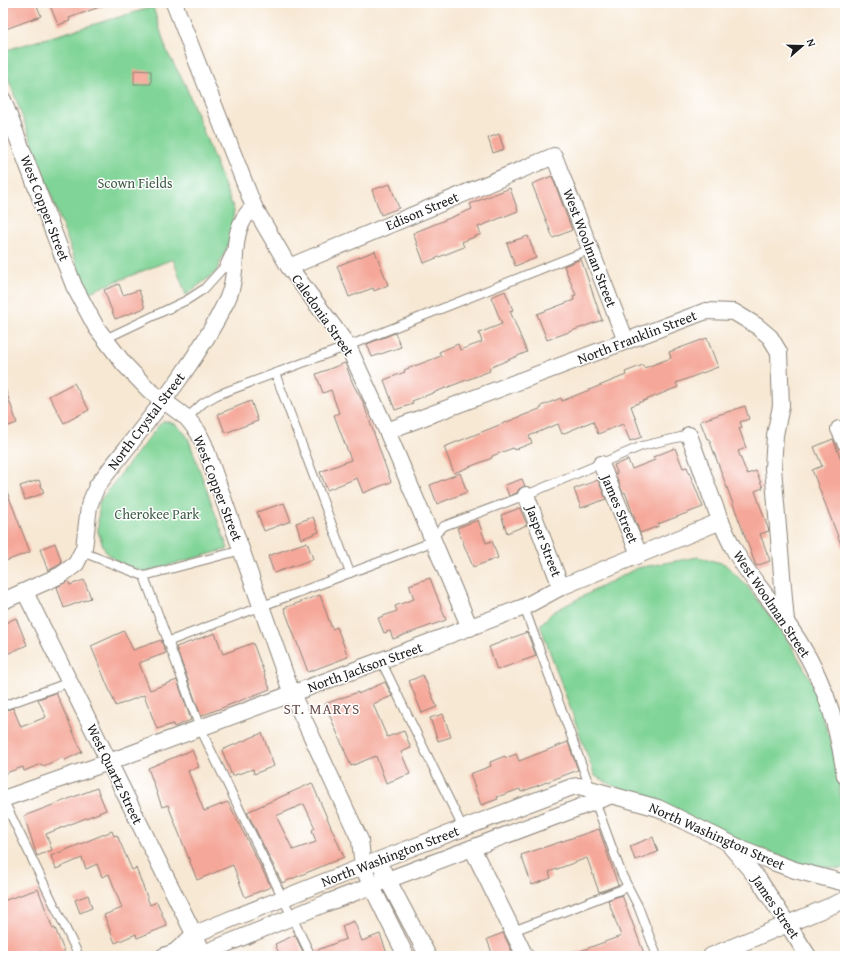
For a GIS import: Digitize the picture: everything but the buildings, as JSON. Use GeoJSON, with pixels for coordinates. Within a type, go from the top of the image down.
{"type":"FeatureCollection","features":[{"type":"Feature","properties":{"kind":"street","name":"Caledonia Street"},"geometry":{"type":"LineString","coordinates":[[174,3],[254,207],[289,267],[348,346],[387,431],[470,628]]}},
{"type":"Feature","properties":{"kind":"street","name":"West Copper Street"},"geometry":{"type":"LineString","coordinates":[[3,100],[74,286],[96,327],[134,375],[186,418],[198,432],[204,444],[292,694],[360,840],[379,860],[387,881],[398,896],[428,956]]}},
{"type":"Feature","properties":{"kind":"street","name":"West Woolman Street"},"geometry":{"type":"LineString","coordinates":[[554,156],[626,341]]}},
{"type":"Feature","properties":{"kind":"street","name":"Edison Street"},"geometry":{"type":"LineString","coordinates":[[289,267],[554,156]]}},
{"type":"Feature","properties":{"kind":"street","name":"North Crystal Street"},"geometry":{"type":"LineString","coordinates":[[3,601],[70,570],[76,564],[82,552],[89,506],[97,486],[163,400],[211,330],[228,298],[232,288],[235,243],[240,224],[245,214],[254,207]]}},
{"type":"Feature","properties":{"kind":"street","name":"North Franklin Street"},"geometry":{"type":"LineString","coordinates":[[387,431],[706,311],[734,312],[757,326],[770,337],[779,352],[781,406],[775,435],[773,468],[786,622]]}},
{"type":"Feature","properties":{"kind":"street","name":"West Woolman Street"},"geometry":{"type":"LineString","coordinates":[[689,435],[721,521],[737,554],[786,622],[812,664],[826,695],[837,731],[845,776]]}},
{"type":"Feature","properties":{"kind":"street","name":"James Street"},"geometry":{"type":"LineString","coordinates":[[601,464],[639,554]]}},
{"type":"Feature","properties":{"kind":"street","name":"Jasper Street"},"geometry":{"type":"LineString","coordinates":[[526,496],[561,587]]}},
{"type":"Feature","properties":{"kind":"street","name":"North Jackson Street"},"geometry":{"type":"LineString","coordinates":[[3,799],[109,762],[470,628],[524,607],[561,587],[721,521]]}},
{"type":"Feature","properties":{"kind":"street","name":"West Quartz Street"},"geometry":{"type":"LineString","coordinates":[[25,592],[205,954]]}},
{"type":"Feature","properties":{"kind":"street","name":"North Washington Street"},"geometry":{"type":"LineString","coordinates":[[170,954],[195,934],[282,898],[463,828],[572,787],[579,786],[593,794],[612,795],[658,808],[726,842],[795,870],[845,883]]}},
{"type":"Feature","properties":{"kind":"street","name":"North Washington Street"},"geometry":{"type":"LineString","coordinates":[[170,954],[205,954],[291,917],[472,848],[593,794]]}},
{"type":"Feature","properties":{"kind":"street","name":"West Copper Street"},"geometry":{"type":"LineString","coordinates":[[360,840],[363,867],[406,956]]}},
{"type":"Feature","properties":{"kind":"street","name":"James Street"},"geometry":{"type":"LineString","coordinates":[[726,842],[745,862],[789,925],[808,956]]}},
{"type":"Feature","properties":{"kind":"street"},"geometry":{"type":"LineString","coordinates":[[472,848],[525,956]]}},
{"type":"Feature","properties":{"kind":"street"},"geometry":{"type":"LineString","coordinates":[[712,956],[789,925],[845,900]]}},
{"type":"Feature","properties":{"kind":"lane"},"geometry":{"type":"LineString","coordinates":[[105,339],[187,300],[204,289],[223,268],[235,243]]}},
{"type":"Feature","properties":{"kind":"lane"},"geometry":{"type":"LineString","coordinates":[[186,418],[203,403],[217,395],[348,346],[591,250]]}},
{"type":"Feature","properties":{"kind":"lane"},"geometry":{"type":"LineString","coordinates":[[275,374],[350,573]]}},
{"type":"Feature","properties":{"kind":"lane"},"geometry":{"type":"LineString","coordinates":[[167,642],[424,545],[444,526],[526,496],[642,446],[689,435]]}},
{"type":"Feature","properties":{"kind":"lane"},"geometry":{"type":"LineString","coordinates":[[82,552],[144,576],[242,550]]}},
{"type":"Feature","properties":{"kind":"lane"},"geometry":{"type":"LineString","coordinates":[[144,576],[167,642],[200,728],[311,956]]}},
{"type":"Feature","properties":{"kind":"lane"},"geometry":{"type":"LineString","coordinates":[[524,607],[622,874],[638,906],[657,956]]}},
{"type":"Feature","properties":{"kind":"lane"},"geometry":{"type":"LineString","coordinates":[[382,661],[463,828]]}},
{"type":"Feature","properties":{"kind":"lane"},"geometry":{"type":"LineString","coordinates":[[3,706],[70,682]]}},
{"type":"Feature","properties":{"kind":"lane"},"geometry":{"type":"LineString","coordinates":[[3,799],[79,956]]}},
{"type":"Feature","properties":{"kind":"lane"},"geometry":{"type":"LineString","coordinates":[[513,931],[628,887]]}},
{"type":"Feature","properties":{"kind":"green space","name":"Scown Fields"},"geometry":{"type":"Polygon","coordinates":[[[153,7],[167,52],[185,84],[234,210],[230,240],[216,272],[186,295],[173,259],[87,293],[3,64],[3,51],[153,7]]]}},
{"type":"Feature","properties":{"kind":"green space","name":"Cherokee Park"},"geometry":{"type":"Polygon","coordinates":[[[164,421],[178,426],[188,438],[228,549],[144,572],[119,563],[105,551],[98,532],[99,502],[159,425],[164,421]]]}},
{"type":"Feature","properties":{"kind":"green space"},"geometry":{"type":"Polygon","coordinates":[[[698,557],[725,564],[747,586],[788,640],[811,680],[836,759],[845,833],[845,865],[841,869],[799,864],[630,795],[595,776],[540,625],[553,612],[637,568],[698,557]]]}},
{"type":"Feature","properties":{"kind":"district","name":"ST. MARYS"},"geometry":{"type":"Point","coordinates":[322,709]}}]}
